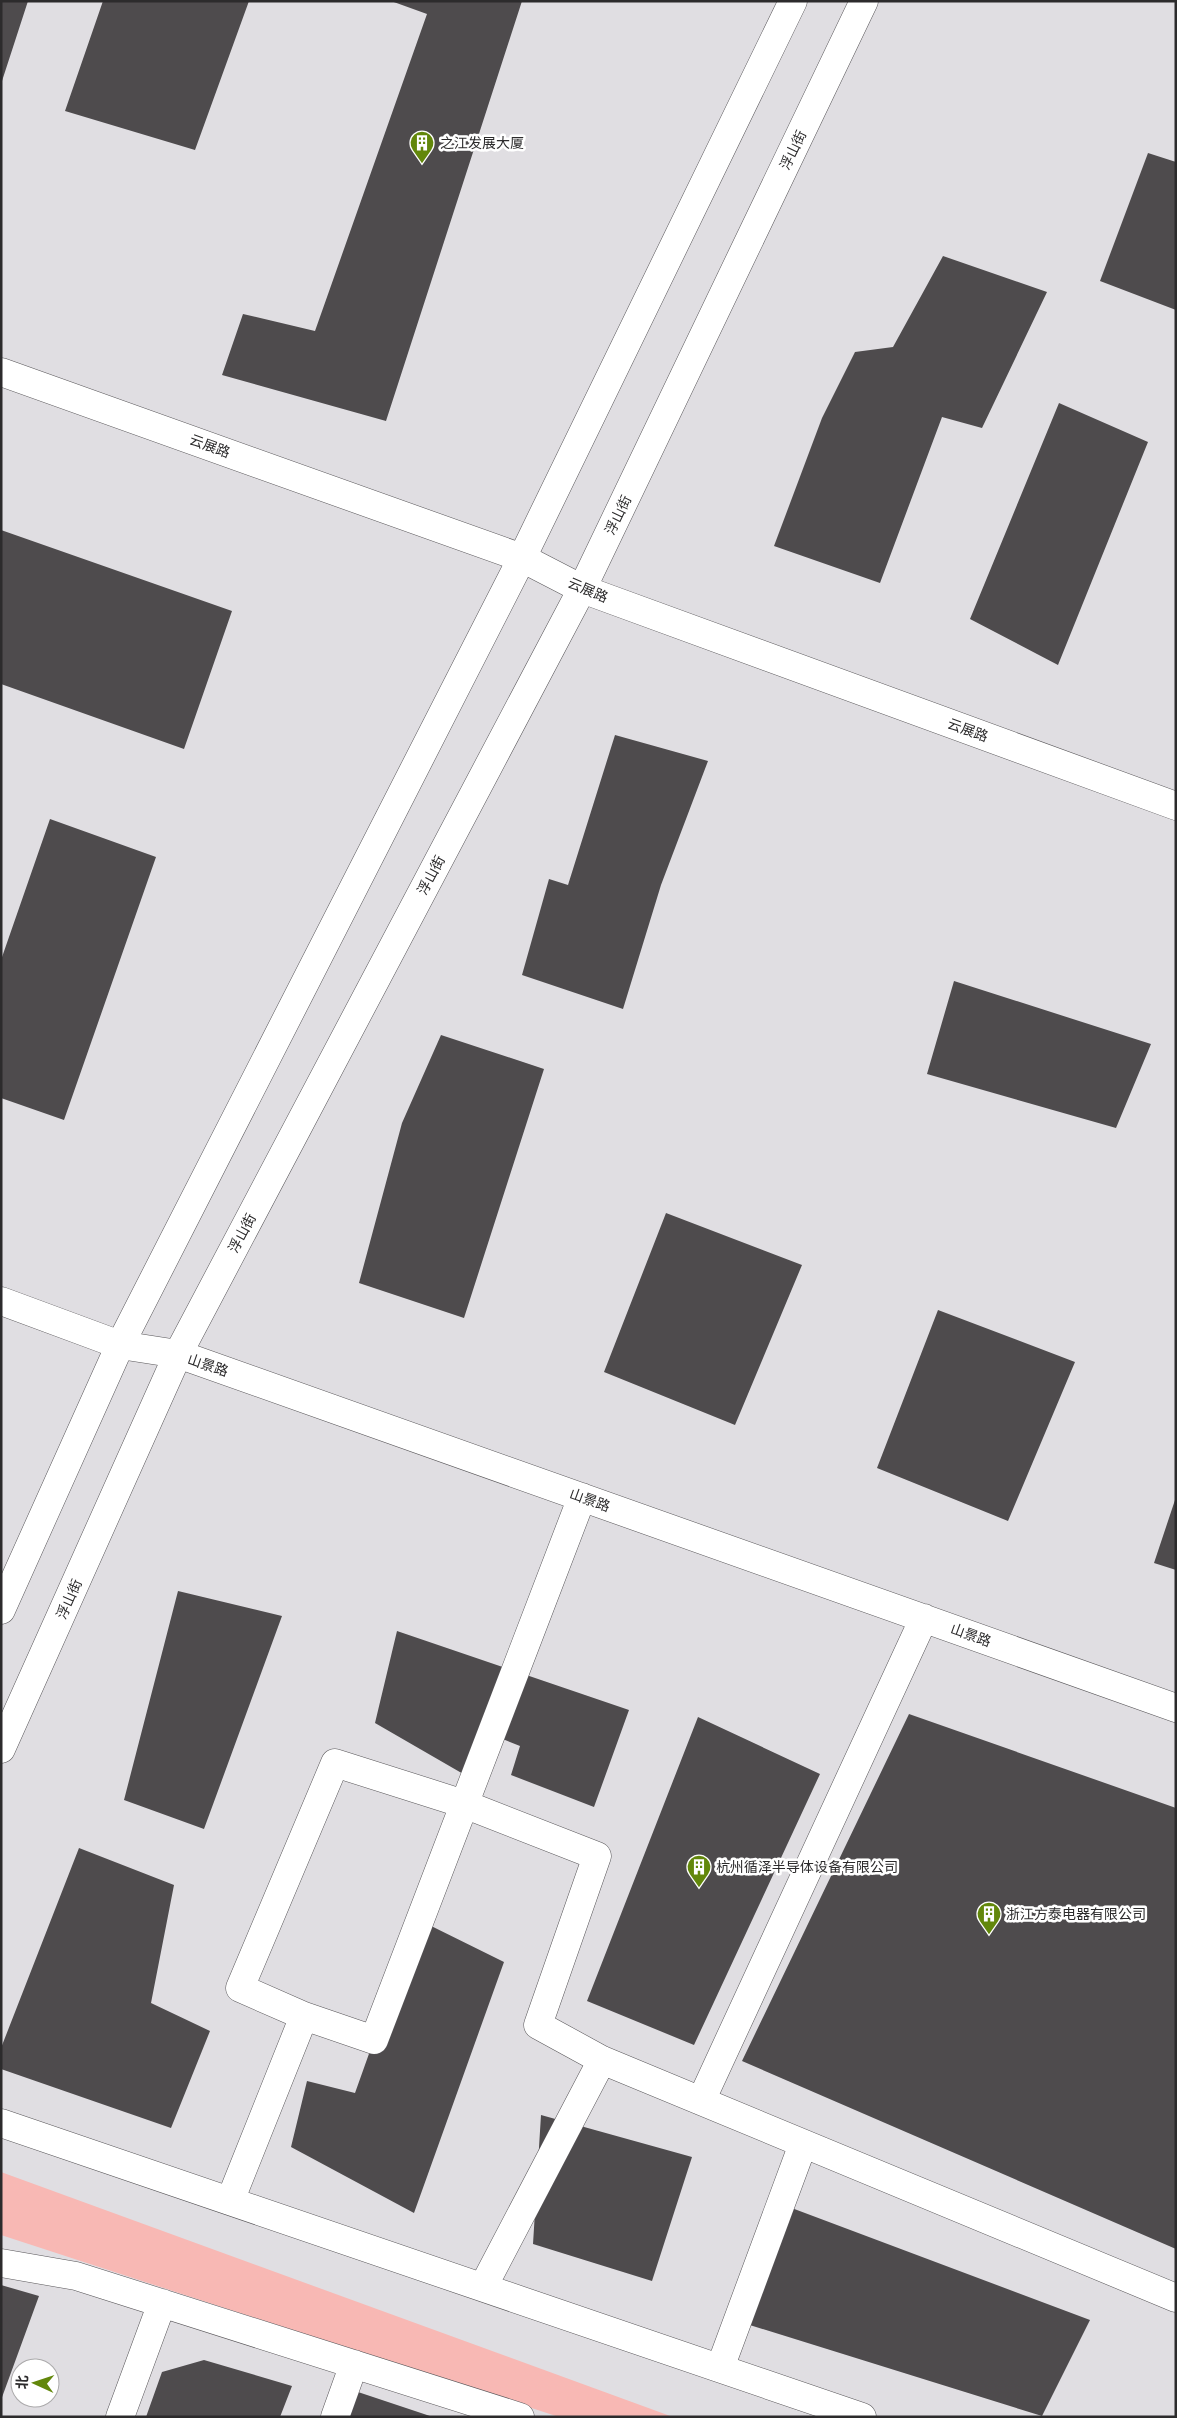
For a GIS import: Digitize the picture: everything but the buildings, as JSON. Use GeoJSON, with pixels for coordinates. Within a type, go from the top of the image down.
{"type":"FeatureCollection","features":[{"type":"Feature","properties":{"kind":"street"},"geometry":{"type":"LineString","coordinates":[[1,1610],[120,1345],[522,558],[793,1]]}},
{"type":"Feature","properties":{"kind":"street","name":"浮山街"},"geometry":{"type":"LineString","coordinates":[[1,1749],[178,1354],[582,589],[864,1]]}},
{"type":"Feature","properties":{"kind":"street","name":"云展路"},"geometry":{"type":"LineString","coordinates":[[1,372],[522,558],[582,589],[1176,806]]}},
{"type":"Feature","properties":{"kind":"street","name":"山景路"},"geometry":{"type":"LineString","coordinates":[[1,1301],[120,1345],[178,1354],[1176,1708]]}},
{"type":"Feature","properties":{"kind":"street"},"geometry":{"type":"LineString","coordinates":[[582,1497],[464,1804],[374,2040],[304,2016],[240,1988],[335,1763],[464,1804],[597,1856],[538,2025],[602,2060],[1176,2298]]}},
{"type":"Feature","properties":{"kind":"street"},"geometry":{"type":"LineString","coordinates":[[702,2101],[924,1618]]}},
{"type":"Feature","properties":{"kind":"street"},"geometry":{"type":"LineString","coordinates":[[230,2201],[304,2016]]}},
{"type":"Feature","properties":{"kind":"street"},"geometry":{"type":"LineString","coordinates":[[483,2287],[602,2060]]}},
{"type":"Feature","properties":{"kind":"street"},"geometry":{"type":"LineString","coordinates":[[1,2123],[862,2417]]}},
{"type":"Feature","properties":{"kind":"street"},"geometry":{"type":"LineString","coordinates":[[720,2368],[803,2144]]}},
{"type":"Feature","properties":{"kind":"street"},"geometry":{"type":"LineString","coordinates":[[1,2263],[76,2276],[520,2417]]}},
{"type":"Feature","properties":{"kind":"street"},"geometry":{"type":"LineString","coordinates":[[120,2417],[162,2303]]}},
{"type":"Feature","properties":{"kind":"street"},"geometry":{"type":"LineString","coordinates":[[335,2417],[354,2364]]}},
{"type":"Feature","properties":{"kind":"shaded area"},"geometry":{"type":"Polygon","coordinates":[[[1,2172],[673,2417],[559,2417],[1,2235],[1,2172]]]}},
{"type":"Feature","properties":{"kind":"place","name":"之江发展大厦"},"geometry":{"type":"Point","coordinates":[422,164]}},
{"type":"Feature","properties":{"kind":"place","name":"杭州循泽半导体设备有限公司"},"geometry":{"type":"Point","coordinates":[699,1888]}},
{"type":"Feature","properties":{"kind":"place","name":"浙江方泰电器有限公司"},"geometry":{"type":"Point","coordinates":[989,1935]}}]}
